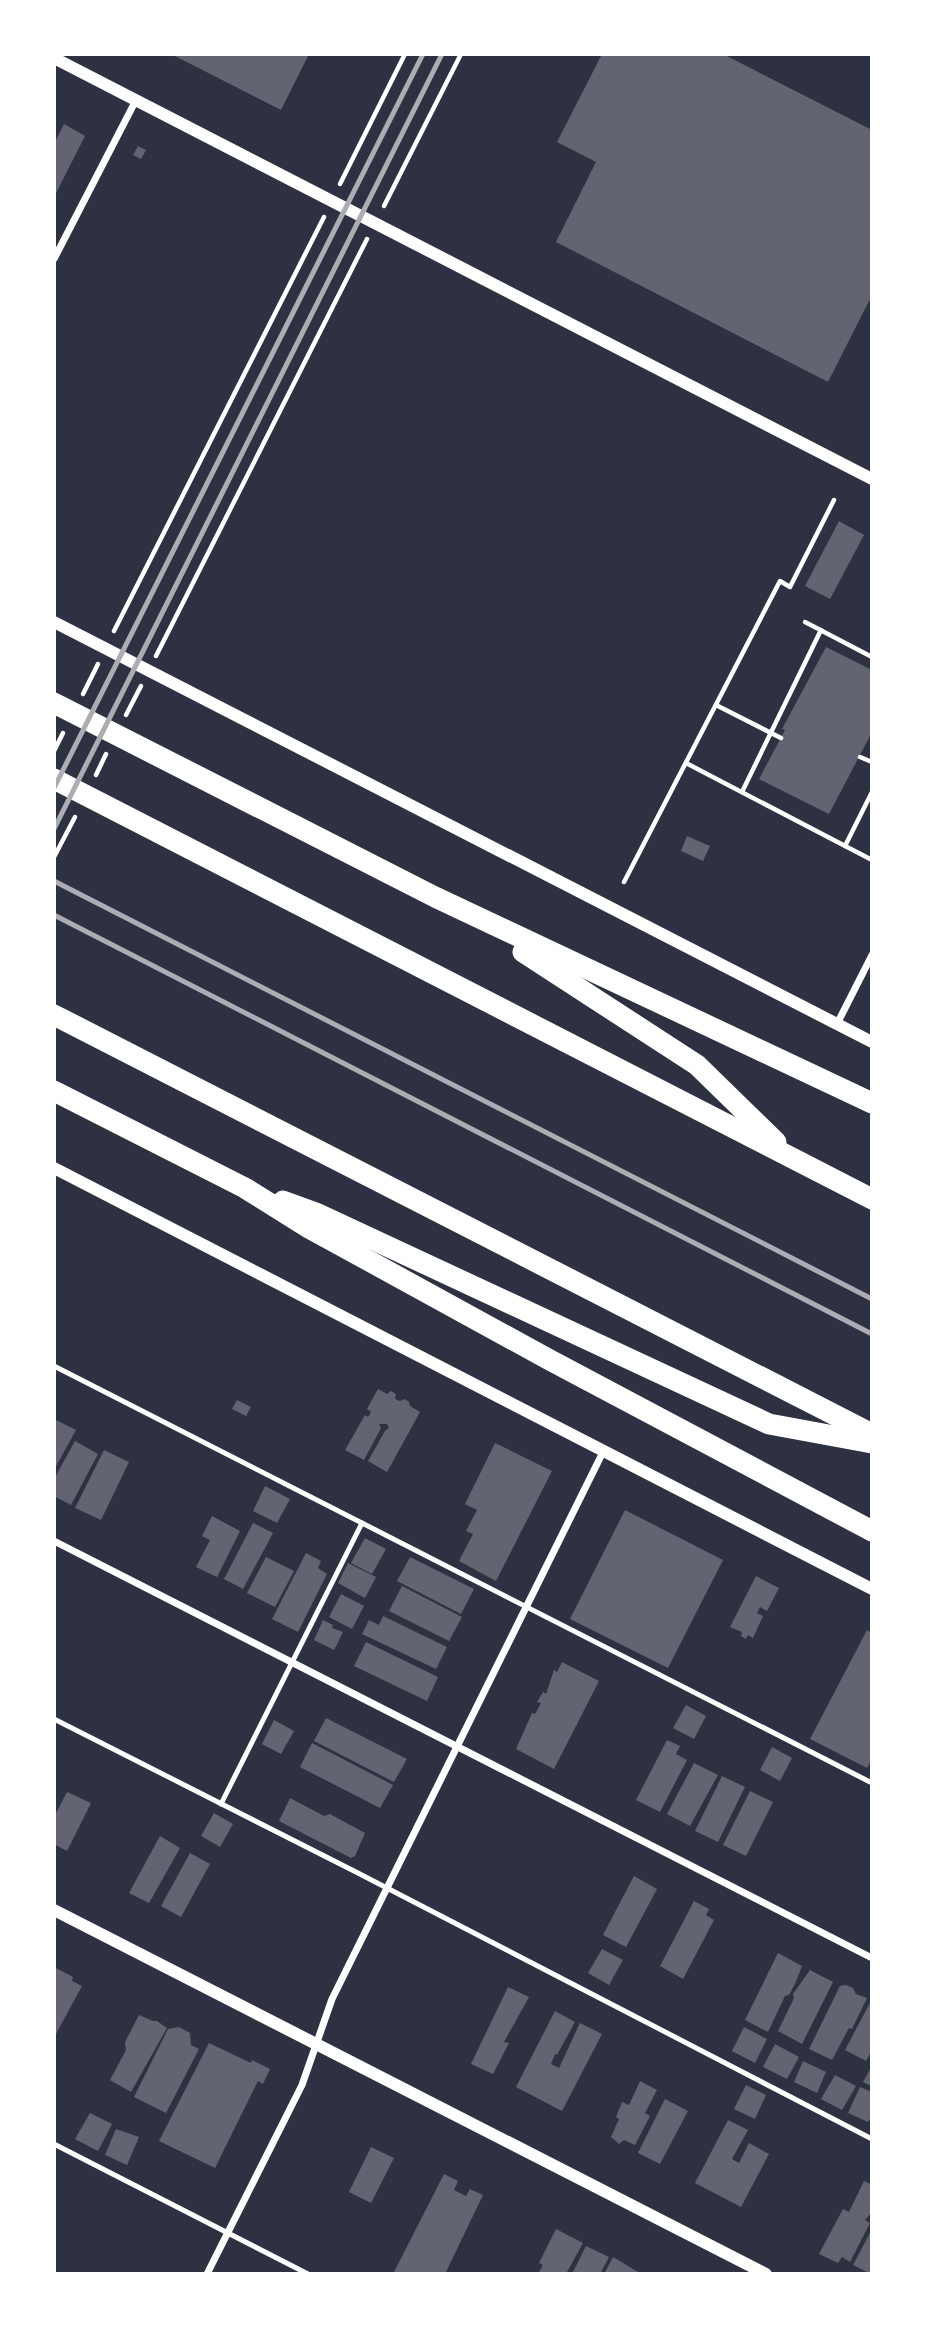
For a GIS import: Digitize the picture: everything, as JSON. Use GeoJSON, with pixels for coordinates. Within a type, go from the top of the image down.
{"type":"FeatureCollection","features":[{"type":"Feature","properties":{"kind":"highway"},"geometry":{"type":"LineString","coordinates":[[54,703],[435,897],[872,1103]]}},
{"type":"Feature","properties":{"kind":"highway"},"geometry":{"type":"LineString","coordinates":[[54,779],[872,1199]]}},
{"type":"Feature","properties":{"kind":"highway"},"geometry":{"type":"LineString","coordinates":[[435,897],[697,1065],[793,1158]]}},
{"type":"Feature","properties":{"kind":"highway"},"geometry":{"type":"LineString","coordinates":[[54,1015],[872,1434]]}},
{"type":"Feature","properties":{"kind":"highway"},"geometry":{"type":"LineString","coordinates":[[54,1091],[245,1188],[309,1228],[524,1346],[872,1531]]}},
{"type":"Feature","properties":{"kind":"highway"},"geometry":{"type":"LineString","coordinates":[[245,1188],[316,1213],[769,1424],[872,1443]]}},
{"type":"Feature","properties":{"kind":"street"},"geometry":{"type":"LineString","coordinates":[[54,58],[872,479]]}},
{"type":"Feature","properties":{"kind":"street"},"geometry":{"type":"LineString","coordinates":[[54,259],[136,100]]}},
{"type":"Feature","properties":{"kind":"street"},"geometry":{"type":"LineString","coordinates":[[54,622],[872,1042]]}},
{"type":"Feature","properties":{"kind":"street"},"geometry":{"type":"LineString","coordinates":[[837,1024],[872,955]]}},
{"type":"Feature","properties":{"kind":"street"},"geometry":{"type":"LineString","coordinates":[[54,1168],[872,1589]]}},
{"type":"Feature","properties":{"kind":"street"},"geometry":{"type":"LineString","coordinates":[[207,2274],[302,2085],[332,1999],[603,1452]]}},
{"type":"Feature","properties":{"kind":"street"},"geometry":{"type":"LineString","coordinates":[[54,1541],[872,1958]]}},
{"type":"Feature","properties":{"kind":"street"},"geometry":{"type":"LineString","coordinates":[[54,1910],[766,2274]]}},
{"type":"Feature","properties":{"kind":"lane"},"geometry":{"type":"LineString","coordinates":[[54,1366],[872,1783]]}},
{"type":"Feature","properties":{"kind":"lane"},"geometry":{"type":"LineString","coordinates":[[221,1804],[362,1523]]}},
{"type":"Feature","properties":{"kind":"lane"},"geometry":{"type":"LineString","coordinates":[[54,1720],[387,1888],[872,2139]]}},
{"type":"Feature","properties":{"kind":"lane"},"geometry":{"type":"LineString","coordinates":[[54,2144],[309,2274]]}},
{"type":"Feature","properties":{"kind":"path"},"geometry":{"type":"LineString","coordinates":[[349,165],[405,54]]}},
{"type":"Feature","properties":{"kind":"path"},"geometry":{"type":"LineString","coordinates":[[393,188],[461,54]]}},
{"type":"Feature","properties":{"kind":"path"},"geometry":{"type":"LineString","coordinates":[[113,635],[313,240]]}},
{"type":"Feature","properties":{"kind":"path"},"geometry":{"type":"LineString","coordinates":[[168,634],[355,262]]}},
{"type":"Feature","properties":{"kind":"path"},"geometry":{"type":"LineString","coordinates":[[624,882],[780,581],[790,587],[834,500]]}},
{"type":"Feature","properties":{"kind":"path"},"geometry":{"type":"LineString","coordinates":[[805,622],[872,657]]}},
{"type":"Feature","properties":{"kind":"path"},"geometry":{"type":"LineString","coordinates":[[742,792],[821,630]]}},
{"type":"Feature","properties":{"kind":"path"},"geometry":{"type":"LineString","coordinates":[[78,704],[101,658]]}},
{"type":"Feature","properties":{"kind":"path"},"geometry":{"type":"LineString","coordinates":[[716,705],[781,738]]}},
{"type":"Feature","properties":{"kind":"path"},"geometry":{"type":"LineString","coordinates":[[54,751],[66,727]]}},
{"type":"Feature","properties":{"kind":"path"},"geometry":{"type":"LineString","coordinates":[[860,757],[872,762]]}},
{"type":"Feature","properties":{"kind":"path"},"geometry":{"type":"LineString","coordinates":[[686,763],[872,860]]}},
{"type":"Feature","properties":{"kind":"path"},"geometry":{"type":"LineString","coordinates":[[845,846],[872,792]]}},
{"type":"Feature","properties":{"kind":"building"},"geometry":{"type":"Polygon","coordinates":[[[171,54],[309,54],[281,110],[171,54]]]}},
{"type":"Feature","properties":{"kind":"building"},"geometry":{"type":"Polygon","coordinates":[[[602,54],[723,54],[872,130],[872,303],[869,301],[828,382],[556,242],[596,162],[557,142],[602,54]]]}},
{"type":"Feature","properties":{"kind":"building"},"geometry":{"type":"Polygon","coordinates":[[[64,124],[85,136],[54,197],[54,144],[64,124]]]}},
{"type":"Feature","properties":{"kind":"building"},"geometry":{"type":"Polygon","coordinates":[[[138,146],[146,150],[141,159],[133,155],[138,146]]]}},
{"type":"Feature","properties":{"kind":"building"},"geometry":{"type":"Polygon","coordinates":[[[839,521],[864,535],[830,599],[805,586],[839,521]]]}},
{"type":"Feature","properties":{"kind":"building"},"geometry":{"type":"Polygon","coordinates":[[[826,647],[872,670],[872,732],[829,814],[759,779],[785,730],[782,729],[826,647]]]}},
{"type":"Feature","properties":{"kind":"building"},"geometry":{"type":"Polygon","coordinates":[[[687,836],[710,846],[703,861],[681,851],[687,836]]]}},
{"type":"Feature","properties":{"kind":"building"},"geometry":{"type":"Polygon","coordinates":[[[378,1389],[387,1394],[391,1391],[396,1394],[395,1399],[405,1399],[420,1412],[387,1472],[368,1461],[389,1428],[387,1424],[379,1424],[381,1428],[364,1460],[345,1450],[365,1415],[368,1417],[371,1412],[367,1409],[378,1389]]]}},
{"type":"Feature","properties":{"kind":"building"},"geometry":{"type":"Polygon","coordinates":[[[237,1400],[251,1407],[246,1416],[232,1409],[237,1400]]]}},
{"type":"Feature","properties":{"kind":"building"},"geometry":{"type":"Polygon","coordinates":[[[54,1419],[76,1430],[54,1470],[54,1419]]]}},
{"type":"Feature","properties":{"kind":"building"},"geometry":{"type":"Polygon","coordinates":[[[75,1441],[98,1454],[71,1505],[54,1496],[54,1479],[75,1441]]]}},
{"type":"Feature","properties":{"kind":"building"},"geometry":{"type":"Polygon","coordinates":[[[495,1443],[552,1471],[496,1581],[459,1561],[473,1534],[466,1531],[477,1510],[465,1504],[495,1443]]]}},
{"type":"Feature","properties":{"kind":"building"},"geometry":{"type":"Polygon","coordinates":[[[104,1450],[129,1462],[101,1520],[75,1508],[104,1450]]]}},
{"type":"Feature","properties":{"kind":"building"},"geometry":{"type":"Polygon","coordinates":[[[265,1486],[290,1499],[277,1523],[253,1511],[265,1486]]]}},
{"type":"Feature","properties":{"kind":"building"},"geometry":{"type":"Polygon","coordinates":[[[625,1510],[723,1560],[668,1668],[570,1619],[625,1510]]]}},
{"type":"Feature","properties":{"kind":"building"},"geometry":{"type":"Polygon","coordinates":[[[212,1516],[240,1531],[217,1577],[196,1567],[210,1540],[202,1536],[212,1516]]]}},
{"type":"Feature","properties":{"kind":"building"},"geometry":{"type":"Polygon","coordinates":[[[253,1523],[273,1533],[243,1589],[224,1579],[253,1523]]]}},
{"type":"Feature","properties":{"kind":"building"},"geometry":{"type":"Polygon","coordinates":[[[365,1538],[386,1549],[372,1574],[351,1563],[365,1538]]]}},
{"type":"Feature","properties":{"kind":"building"},"geometry":{"type":"Polygon","coordinates":[[[306,1553],[321,1561],[318,1568],[327,1574],[298,1632],[272,1619],[306,1553]]]}},
{"type":"Feature","properties":{"kind":"building"},"geometry":{"type":"Polygon","coordinates":[[[266,1557],[294,1571],[275,1607],[247,1593],[266,1557]]]}},
{"type":"Feature","properties":{"kind":"building"},"geometry":{"type":"Polygon","coordinates":[[[410,1557],[474,1589],[461,1614],[397,1581],[410,1557]]]}},
{"type":"Feature","properties":{"kind":"building"},"geometry":{"type":"Polygon","coordinates":[[[348,1563],[376,1577],[365,1598],[338,1583],[348,1563]]]}},
{"type":"Feature","properties":{"kind":"building"},"geometry":{"type":"Polygon","coordinates":[[[756,1576],[779,1588],[767,1611],[760,1607],[757,1613],[763,1616],[753,1638],[748,1635],[746,1639],[741,1636],[742,1632],[730,1627],[756,1576]]]}},
{"type":"Feature","properties":{"kind":"building"},"geometry":{"type":"Polygon","coordinates":[[[402,1586],[462,1617],[449,1641],[389,1611],[402,1586]]]}},
{"type":"Feature","properties":{"kind":"building"},"geometry":{"type":"Polygon","coordinates":[[[341,1594],[364,1606],[352,1629],[329,1617],[341,1594]]]}},
{"type":"Feature","properties":{"kind":"building"},"geometry":{"type":"Polygon","coordinates":[[[383,1616],[447,1647],[436,1669],[362,1634],[369,1620],[379,1625],[383,1616]]]}},
{"type":"Feature","properties":{"kind":"building"},"geometry":{"type":"Polygon","coordinates":[[[323,1620],[333,1625],[332,1628],[343,1632],[334,1650],[314,1640],[323,1620]]]}},
{"type":"Feature","properties":{"kind":"building"},"geometry":{"type":"Polygon","coordinates":[[[867,1630],[872,1633],[872,1759],[867,1768],[810,1739],[867,1630]]]}},
{"type":"Feature","properties":{"kind":"building"},"geometry":{"type":"Polygon","coordinates":[[[366,1642],[438,1677],[427,1701],[354,1666],[366,1642]]]}},
{"type":"Feature","properties":{"kind":"building"},"geometry":{"type":"Polygon","coordinates":[[[562,1662],[599,1681],[554,1769],[516,1749],[532,1713],[535,1714],[541,1703],[537,1702],[543,1692],[546,1694],[554,1670],[557,1672],[562,1662]]]}},
{"type":"Feature","properties":{"kind":"building"},"geometry":{"type":"Polygon","coordinates":[[[686,1705],[706,1716],[694,1739],[673,1728],[686,1705]]]}},
{"type":"Feature","properties":{"kind":"building"},"geometry":{"type":"Polygon","coordinates":[[[326,1718],[407,1759],[394,1782],[314,1741],[326,1718]]]}},
{"type":"Feature","properties":{"kind":"building"},"geometry":{"type":"Polygon","coordinates":[[[274,1720],[294,1731],[281,1754],[262,1744],[274,1720]]]}},
{"type":"Feature","properties":{"kind":"building"},"geometry":{"type":"Polygon","coordinates":[[[667,1740],[680,1746],[676,1754],[687,1760],[660,1812],[636,1800],[667,1740]]]}},
{"type":"Feature","properties":{"kind":"building"},"geometry":{"type":"Polygon","coordinates":[[[312,1743],[393,1785],[380,1808],[300,1767],[312,1743]]]}},
{"type":"Feature","properties":{"kind":"building"},"geometry":{"type":"Polygon","coordinates":[[[772,1747],[792,1758],[780,1781],[760,1770],[772,1747]]]}},
{"type":"Feature","properties":{"kind":"building"},"geometry":{"type":"Polygon","coordinates":[[[694,1763],[718,1775],[690,1826],[667,1814],[694,1763]]]}},
{"type":"Feature","properties":{"kind":"building"},"geometry":{"type":"Polygon","coordinates":[[[722,1776],[745,1787],[718,1842],[695,1831],[722,1776]]]}},
{"type":"Feature","properties":{"kind":"building"},"geometry":{"type":"Polygon","coordinates":[[[750,1791],[773,1802],[746,1856],[723,1845],[750,1791]]]}},
{"type":"Feature","properties":{"kind":"building"},"geometry":{"type":"Polygon","coordinates":[[[67,1792],[91,1803],[67,1851],[54,1844],[54,1817],[67,1792]]]}},
{"type":"Feature","properties":{"kind":"building"},"geometry":{"type":"Polygon","coordinates":[[[290,1798],[324,1816],[330,1814],[365,1833],[355,1856],[351,1858],[279,1821],[290,1798]]]}},
{"type":"Feature","properties":{"kind":"building"},"geometry":{"type":"Polygon","coordinates":[[[214,1813],[233,1824],[220,1847],[201,1836],[214,1813]]]}},
{"type":"Feature","properties":{"kind":"building"},"geometry":{"type":"Polygon","coordinates":[[[160,1836],[180,1848],[149,1903],[129,1893],[160,1836]]]}},
{"type":"Feature","properties":{"kind":"building"},"geometry":{"type":"Polygon","coordinates":[[[190,1853],[210,1864],[181,1917],[161,1906],[190,1853]]]}},
{"type":"Feature","properties":{"kind":"building"},"geometry":{"type":"Polygon","coordinates":[[[634,1876],[657,1889],[626,1947],[603,1935],[634,1876]]]}},
{"type":"Feature","properties":{"kind":"building"},"geometry":{"type":"Polygon","coordinates":[[[694,1901],[709,1909],[706,1915],[714,1920],[683,1979],[660,1966],[694,1901]]]}},
{"type":"Feature","properties":{"kind":"building"},"geometry":{"type":"Polygon","coordinates":[[[602,1949],[623,1960],[609,1985],[588,1973],[602,1949]]]}},
{"type":"Feature","properties":{"kind":"building"},"geometry":{"type":"Polygon","coordinates":[[[778,1953],[802,1966],[768,2032],[745,2020],[778,1953]]]}},
{"type":"Feature","properties":{"kind":"building"},"geometry":{"type":"Polygon","coordinates":[[[54,1967],[73,1977],[72,1981],[82,1986],[54,2042],[54,1967]]]}},
{"type":"Feature","properties":{"kind":"building"},"geometry":{"type":"Polygon","coordinates":[[[810,1970],[833,1982],[802,2044],[778,2031],[794,1998],[793,1994],[810,1970]]]}},
{"type":"Feature","properties":{"kind":"building"},"geometry":{"type":"Polygon","coordinates":[[[840,1986],[853,1988],[856,1994],[867,1998],[852,2029],[849,2028],[832,2060],[809,2049],[840,1986]]]}},
{"type":"Feature","properties":{"kind":"building"},"geometry":{"type":"Polygon","coordinates":[[[508,1987],[529,1997],[504,2042],[509,2043],[493,2074],[471,2064],[508,1987]]]}},
{"type":"Feature","properties":{"kind":"building"},"geometry":{"type":"Polygon","coordinates":[[[872,1999],[872,2050],[866,2061],[845,2050],[872,1999]]]}},
{"type":"Feature","properties":{"kind":"building"},"geometry":{"type":"Polygon","coordinates":[[[555,2011],[575,2022],[551,2064],[559,2068],[580,2023],[602,2034],[562,2111],[516,2087],[555,2011]]]}},
{"type":"Feature","properties":{"kind":"building"},"geometry":{"type":"Polygon","coordinates":[[[139,2015],[157,2021],[167,2028],[131,2092],[110,2080],[126,2050],[125,2042],[139,2015]]]}},
{"type":"Feature","properties":{"kind":"building"},"geometry":{"type":"Polygon","coordinates":[[[179,2027],[190,2033],[191,2045],[199,2049],[166,2113],[134,2097],[168,2029],[179,2027]]]}},
{"type":"Feature","properties":{"kind":"building"},"geometry":{"type":"Polygon","coordinates":[[[744,2027],[767,2039],[755,2063],[732,2051],[744,2027]]]}},
{"type":"Feature","properties":{"kind":"building"},"geometry":{"type":"Polygon","coordinates":[[[209,2043],[270,2069],[263,2084],[258,2081],[215,2168],[159,2141],[209,2043]]]}},
{"type":"Feature","properties":{"kind":"building"},"geometry":{"type":"Polygon","coordinates":[[[775,2044],[799,2057],[787,2079],[763,2067],[775,2044]]]}},
{"type":"Feature","properties":{"kind":"building"},"geometry":{"type":"Polygon","coordinates":[[[803,2061],[826,2072],[817,2093],[794,2082],[803,2061]]]}},
{"type":"Feature","properties":{"kind":"building"},"geometry":{"type":"Polygon","coordinates":[[[872,2066],[872,2084],[871,2086],[863,2082],[872,2066]]]}},
{"type":"Feature","properties":{"kind":"building"},"geometry":{"type":"Polygon","coordinates":[[[835,2075],[856,2086],[842,2110],[821,2099],[835,2075]]]}},
{"type":"Feature","properties":{"kind":"building"},"geometry":{"type":"Polygon","coordinates":[[[640,2081],[657,2090],[645,2113],[650,2116],[635,2145],[624,2140],[619,2144],[611,2137],[619,2119],[616,2117],[622,2102],[629,2105],[640,2081]]]}},
{"type":"Feature","properties":{"kind":"building"},"geometry":{"type":"Polygon","coordinates":[[[746,2085],[766,2095],[755,2119],[734,2109],[746,2085]]]}},
{"type":"Feature","properties":{"kind":"building"},"geometry":{"type":"Polygon","coordinates":[[[860,2087],[872,2092],[872,2115],[868,2122],[848,2113],[860,2087]]]}},
{"type":"Feature","properties":{"kind":"building"},"geometry":{"type":"Polygon","coordinates":[[[665,2099],[688,2111],[660,2164],[638,2153],[665,2099]]]}},
{"type":"Feature","properties":{"kind":"building"},"geometry":{"type":"Polygon","coordinates":[[[90,2113],[112,2124],[98,2151],[75,2139],[90,2113]]]}},
{"type":"Feature","properties":{"kind":"building"},"geometry":{"type":"Polygon","coordinates":[[[728,2120],[748,2130],[732,2159],[739,2163],[749,2143],[769,2154],[741,2207],[695,2183],[728,2120]]]}},
{"type":"Feature","properties":{"kind":"building"},"geometry":{"type":"Polygon","coordinates":[[[116,2129],[139,2137],[127,2165],[105,2155],[116,2129]]]}},
{"type":"Feature","properties":{"kind":"building"},"geometry":{"type":"Polygon","coordinates":[[[371,2147],[394,2158],[371,2203],[349,2192],[371,2147]]]}},
{"type":"Feature","properties":{"kind":"building"},"geometry":{"type":"Polygon","coordinates":[[[444,2174],[458,2181],[454,2190],[466,2196],[470,2189],[483,2195],[445,2274],[393,2274],[444,2174]]]}},
{"type":"Feature","properties":{"kind":"building"},"geometry":{"type":"Polygon","coordinates":[[[864,2181],[872,2185],[872,2212],[865,2220],[870,2223],[850,2262],[842,2257],[838,2263],[819,2254],[843,2209],[849,2212],[864,2181]]]}},
{"type":"Feature","properties":{"kind":"building"},"geometry":{"type":"Polygon","coordinates":[[[556,2229],[583,2243],[566,2274],[538,2274],[543,2265],[539,2263],[556,2229]]]}},
{"type":"Feature","properties":{"kind":"building"},"geometry":{"type":"Polygon","coordinates":[[[872,2229],[872,2274],[871,2274],[853,2265],[872,2229]]]}},
{"type":"Feature","properties":{"kind":"building"},"geometry":{"type":"Polygon","coordinates":[[[586,2246],[609,2257],[600,2274],[572,2274],[586,2246]]]}},
{"type":"Feature","properties":{"kind":"building"},"geometry":{"type":"Polygon","coordinates":[[[613,2257],[638,2272],[637,2274],[604,2274],[613,2257]]]}},
{"type":"Feature","properties":{"kind":"railway"},"geometry":{"type":"LineString","coordinates":[[54,788],[423,54]]}},
{"type":"Feature","properties":{"kind":"railway"},"geometry":{"type":"LineString","coordinates":[[54,829],[442,54]]}},
{"type":"Feature","properties":{"kind":"railway"},"geometry":{"type":"LineString","coordinates":[[54,881],[872,1299]]}},
{"type":"Feature","properties":{"kind":"railway"},"geometry":{"type":"LineString","coordinates":[[54,915],[872,1334]]}}]}
